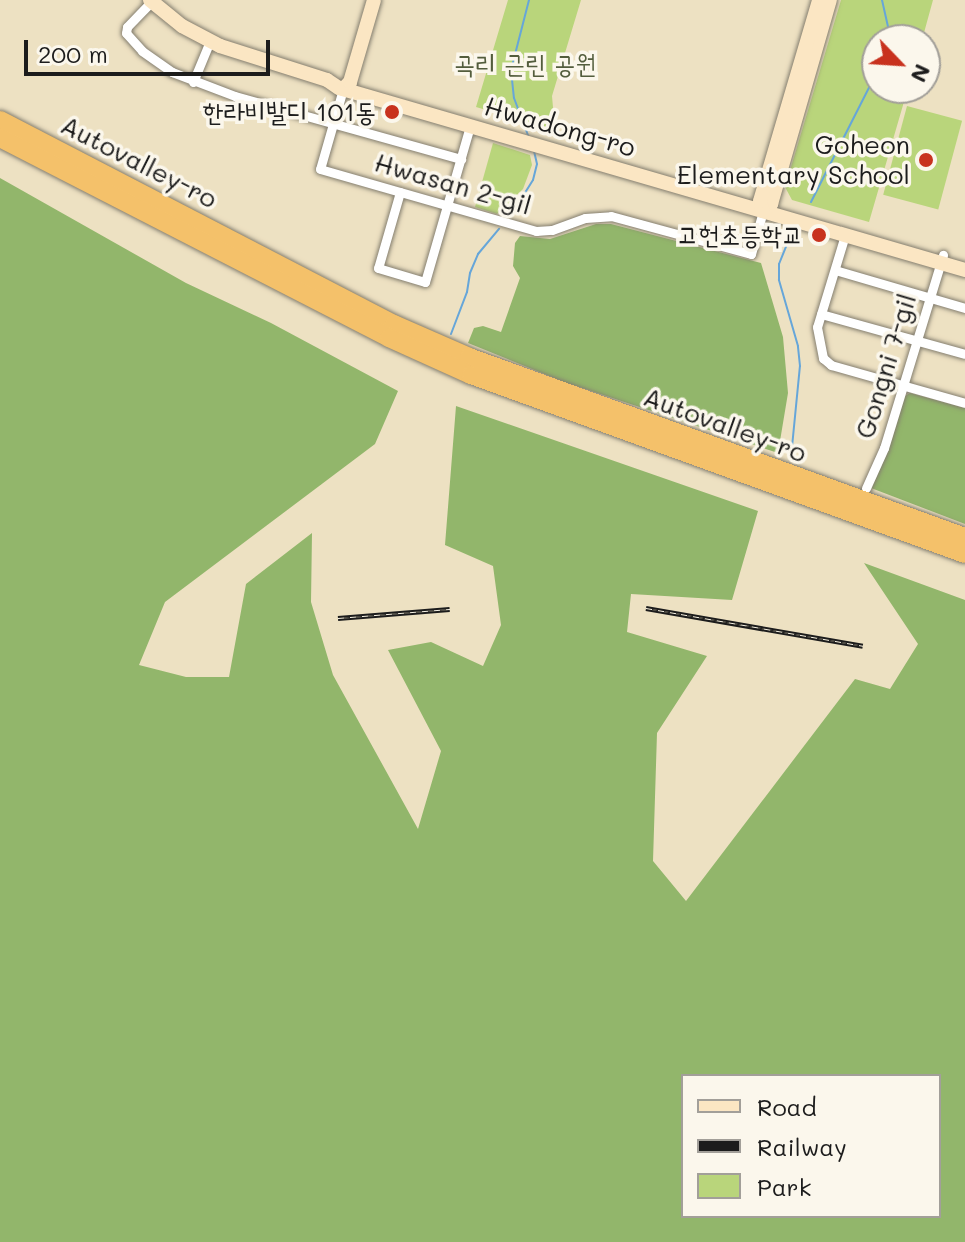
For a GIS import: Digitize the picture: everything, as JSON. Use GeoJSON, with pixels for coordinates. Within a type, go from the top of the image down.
{"type":"FeatureCollection","features":[{"type":"Feature","properties":{"kind":"highway","name":"Autovalley-ro"},"geometry":{"type":"LineString","coordinates":[[0,120],[424,346]]}},
{"type":"Feature","properties":{"kind":"highway","name":"Autovalley-ro"},"geometry":{"type":"LineString","coordinates":[[0,138],[470,366],[761,472],[965,554]]}},
{"type":"Feature","properties":{"kind":"highway","name":"Autovalley-ro"},"geometry":{"type":"LineString","coordinates":[[806,490],[965,537]]}},
{"type":"Feature","properties":{"kind":"street"},"geometry":{"type":"LineString","coordinates":[[340,82],[365,0]]}},
{"type":"Feature","properties":{"kind":"street"},"geometry":{"type":"LineString","coordinates":[[340,82],[374,0]]}},
{"type":"Feature","properties":{"kind":"street"},"geometry":{"type":"LineString","coordinates":[[764,206],[819,0]]}},
{"type":"Feature","properties":{"kind":"street"},"geometry":{"type":"LineString","coordinates":[[764,206],[830,0]]}},
{"type":"Feature","properties":{"kind":"street"},"geometry":{"type":"LineString","coordinates":[[151,1],[127,27],[129,39],[157,63],[193,82],[461,159]]}},
{"type":"Feature","properties":{"kind":"street","name":"Hwadong-ro"},"geometry":{"type":"LineString","coordinates":[[151,1],[182,26],[210,41],[942,259],[965,270]]}},
{"type":"Feature","properties":{"kind":"street"},"geometry":{"type":"LineString","coordinates":[[193,82],[210,41]]}},
{"type":"Feature","properties":{"kind":"street","name":"Hwadong-ro"},"geometry":{"type":"LineString","coordinates":[[340,82],[470,126],[528,138]]}},
{"type":"Feature","properties":{"kind":"street","name":"Hwasan 2-gil"},"geometry":{"type":"LineString","coordinates":[[340,82],[320,169],[544,231],[585,218],[611,216],[751,254],[764,206]]}},
{"type":"Feature","properties":{"kind":"street"},"geometry":{"type":"LineString","coordinates":[[400,192],[378,268],[425,282],[470,126]]}},
{"type":"Feature","properties":{"kind":"street","name":"Hwadong-ro"},"geometry":{"type":"LineString","coordinates":[[764,206],[845,235],[942,259],[965,261]]}},
{"type":"Feature","properties":{"kind":"street"},"geometry":{"type":"LineString","coordinates":[[845,235],[817,332],[825,361],[965,403]]}},
{"type":"Feature","properties":{"kind":"street","name":"Gongni 7-gil"},"geometry":{"type":"LineString","coordinates":[[866,488],[884,448],[942,259]]}},
{"type":"Feature","properties":{"kind":"street"},"geometry":{"type":"LineString","coordinates":[[835,270],[965,308]]}},
{"type":"Feature","properties":{"kind":"street"},"geometry":{"type":"LineString","coordinates":[[821,314],[965,354]]}},
{"type":"Feature","properties":{"kind":"green space","name":"곡리 근린 공원"},"geometry":{"type":"Polygon","coordinates":[[[508,0],[581,0],[552,96],[555,130],[476,107],[508,0]]]}},
{"type":"Feature","properties":{"kind":"green space"},"geometry":{"type":"Polygon","coordinates":[[[841,0],[933,0],[926,24],[861,24],[861,104],[903,104],[869,222],[792,200],[785,187],[841,0]]]}},
{"type":"Feature","properties":{"kind":"green space"},"geometry":{"type":"Polygon","coordinates":[[[907,106],[962,121],[938,210],[883,195],[907,106]]]}},
{"type":"Feature","properties":{"kind":"green space"},"geometry":{"type":"Polygon","coordinates":[[[493,143],[530,155],[532,165],[523,189],[497,214],[475,207],[493,143]]]}},
{"type":"Feature","properties":{"kind":"green space"},"geometry":{"type":"Polygon","coordinates":[[[0,178],[186,283],[271,323],[398,391],[375,444],[165,602],[139,665],[186,677],[229,677],[246,584],[312,533],[311,602],[333,675],[418,829],[441,751],[388,650],[431,642],[483,666],[501,625],[493,566],[445,545],[456,406],[758,511],[732,600],[631,594],[627,632],[707,656],[657,733],[653,861],[686,901],[855,679],[890,689],[918,644],[864,563],[965,600],[965,1242],[0,1242],[0,178]]]}},
{"type":"Feature","properties":{"kind":"green space"},"geometry":{"type":"Polygon","coordinates":[[[596,224],[611,224],[761,263],[783,337],[788,393],[778,453],[564,382],[468,343],[474,328],[483,326],[501,332],[520,278],[513,266],[515,243],[520,236],[550,239],[596,224]]]}},
{"type":"Feature","properties":{"kind":"green space"},"geometry":{"type":"Polygon","coordinates":[[[910,393],[965,408],[965,524],[871,488],[888,450],[903,397],[910,393]]]}},
{"type":"Feature","properties":{"kind":"waterway"},"geometry":{"type":"LineString","coordinates":[[529,0],[511,70],[514,98],[529,138]]}},
{"type":"Feature","properties":{"kind":"waterway"},"geometry":{"type":"LineString","coordinates":[[882,0],[887,24]]}},
{"type":"Feature","properties":{"kind":"waterway"},"geometry":{"type":"LineString","coordinates":[[811,202],[861,104]]}},
{"type":"Feature","properties":{"kind":"waterway"},"geometry":{"type":"LineString","coordinates":[[511,215],[533,180],[537,164],[534,151]]}},
{"type":"Feature","properties":{"kind":"waterway"},"geometry":{"type":"LineString","coordinates":[[451,334],[478,254],[499,229]]}},
{"type":"Feature","properties":{"kind":"waterway"},"geometry":{"type":"LineString","coordinates":[[792,232],[779,264],[779,280],[798,346],[800,366],[792,447]]}},
{"type":"Feature","properties":{"kind":"railway"},"geometry":{"type":"LineString","coordinates":[[646,608],[863,646]]}},
{"type":"Feature","properties":{"kind":"railway"},"geometry":{"type":"LineString","coordinates":[[338,618],[450,609]]}},
{"type":"Feature","properties":{"kind":"place","name":"한라비발디 101동"},"geometry":{"type":"Point","coordinates":[392,112]}},
{"type":"Feature","properties":{"kind":"place","name":"Goheon Elementary School"},"geometry":{"type":"Point","coordinates":[926,160]}},
{"type":"Feature","properties":{"kind":"place","name":"고헌초등학교"},"geometry":{"type":"Point","coordinates":[819,235]}}]}
